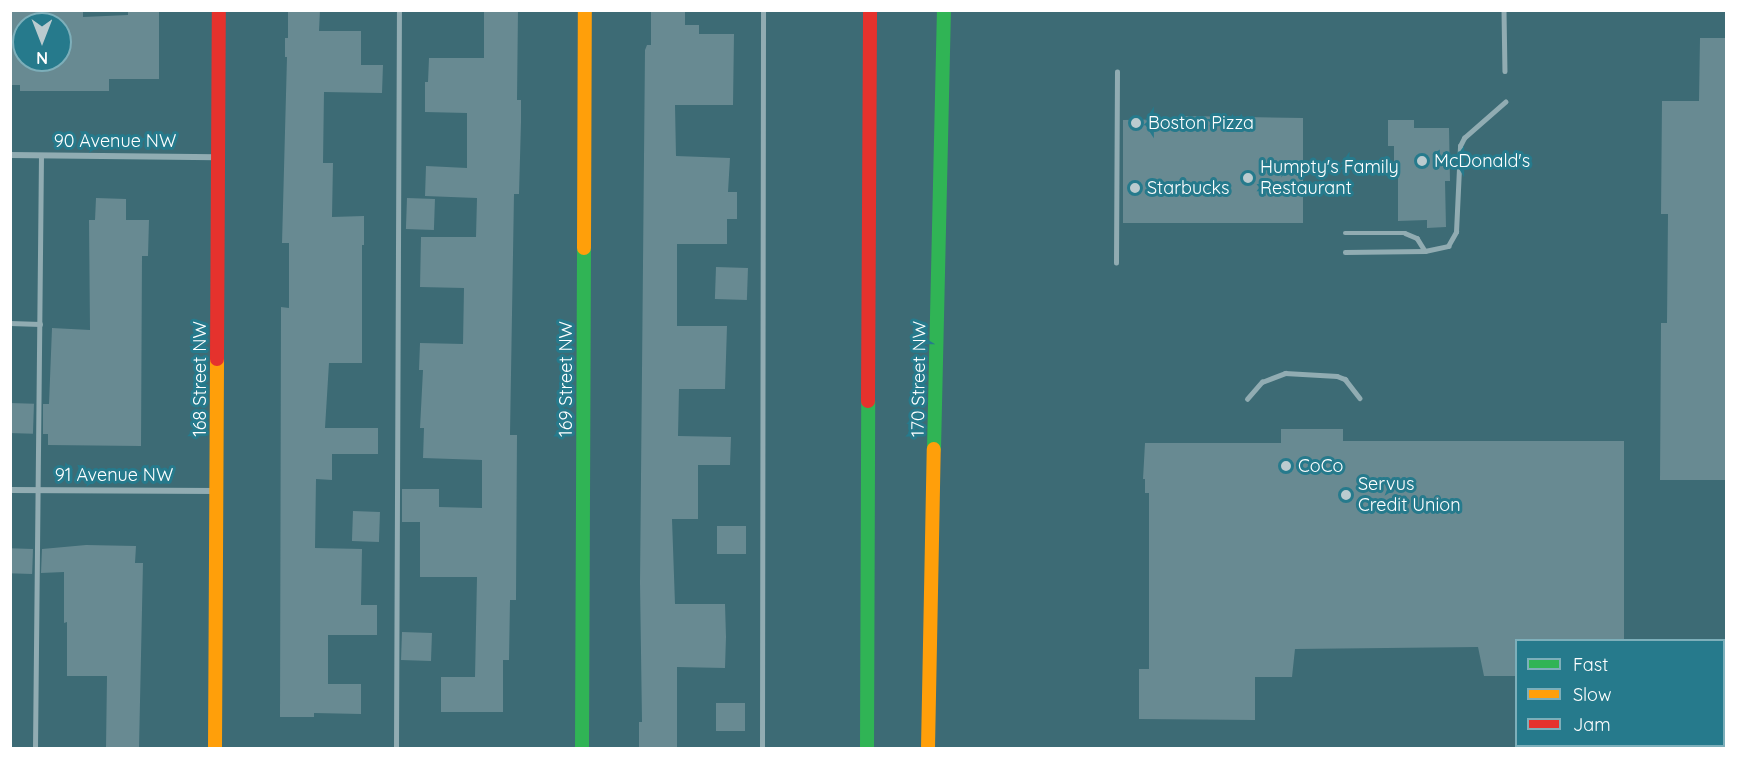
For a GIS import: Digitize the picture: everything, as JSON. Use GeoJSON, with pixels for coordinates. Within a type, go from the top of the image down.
{"type":"FeatureCollection","features":[{"type":"Feature","properties":{"kind":"street","name":"168 Street NW"},"geometry":{"type":"LineString","coordinates":[[215,748],[219,10]]}},
{"type":"Feature","properties":{"kind":"street","name":"169 Street NW"},"geometry":{"type":"LineString","coordinates":[[582,748],[585,10]]}},
{"type":"Feature","properties":{"kind":"street"},"geometry":{"type":"LineString","coordinates":[[867,748],[870,10]]}},
{"type":"Feature","properties":{"kind":"street","name":"170 Street NW"},"geometry":{"type":"LineString","coordinates":[[928,748],[944,10]]}},
{"type":"Feature","properties":{"kind":"street","name":"90 Avenue NW"},"geometry":{"type":"LineString","coordinates":[[10,155],[219,157]]}},
{"type":"Feature","properties":{"kind":"street","name":"91 Avenue NW"},"geometry":{"type":"LineString","coordinates":[[10,490],[218,491]]}},
{"type":"Feature","properties":{"kind":"lane"},"geometry":{"type":"LineString","coordinates":[[396,748],[399,10]]}},
{"type":"Feature","properties":{"kind":"lane"},"geometry":{"type":"LineString","coordinates":[[762,748],[764,10]]}},
{"type":"Feature","properties":{"kind":"lane"},"geometry":{"type":"LineString","coordinates":[[1504,10],[1505,71]]}},
{"type":"Feature","properties":{"kind":"lane"},"geometry":{"type":"LineString","coordinates":[[1116,263],[1118,72]]}},
{"type":"Feature","properties":{"kind":"lane"},"geometry":{"type":"LineString","coordinates":[[1345,252],[1425,251],[1448,246],[1456,232],[1460,146],[1464,138],[1505,102]]}},
{"type":"Feature","properties":{"kind":"lane"},"geometry":{"type":"LineString","coordinates":[[35,748],[41,156]]}},
{"type":"Feature","properties":{"kind":"lane"},"geometry":{"type":"LineString","coordinates":[[1345,233],[1405,233],[1417,238],[1425,251]]}},
{"type":"Feature","properties":{"kind":"lane"},"geometry":{"type":"LineString","coordinates":[[10,323],[40,324]]}},
{"type":"Feature","properties":{"kind":"lane"},"geometry":{"type":"LineString","coordinates":[[1247,399],[1262,382],[1285,373],[1336,376],[1345,379],[1359,398]]}},
{"type":"Feature","properties":{"kind":"building"},"geometry":{"type":"Polygon","coordinates":[[[10,10],[83,10],[83,17],[128,15],[128,10],[159,10],[159,79],[109,79],[109,91],[20,91],[20,85],[10,85],[10,10]]]}},
{"type":"Feature","properties":{"kind":"building"},"geometry":{"type":"Polygon","coordinates":[[[288,10],[320,10],[319,31],[361,31],[361,65],[383,65],[382,93],[324,92],[323,163],[333,163],[332,217],[364,216],[362,363],[329,363],[325,428],[378,428],[378,454],[332,454],[332,480],[316,479],[315,548],[362,549],[361,605],[377,605],[377,635],[328,635],[328,684],[361,684],[361,714],[314,713],[314,717],[280,717],[281,307],[289,308],[289,243],[282,243],[287,57],[285,57],[285,38],[288,38],[288,10]]]}},
{"type":"Feature","properties":{"kind":"building"},"geometry":{"type":"Polygon","coordinates":[[[484,10],[518,10],[517,100],[521,100],[521,122],[519,194],[514,194],[510,435],[517,435],[516,600],[510,600],[509,660],[503,660],[503,712],[441,712],[441,677],[475,677],[477,577],[420,577],[420,522],[402,522],[402,489],[439,489],[439,507],[482,508],[482,460],[423,458],[424,428],[420,428],[423,370],[419,370],[420,343],[463,344],[464,288],[420,287],[421,237],[476,237],[477,198],[425,196],[426,166],[467,168],[467,113],[425,112],[425,82],[428,82],[429,58],[484,58],[484,10]]]}},
{"type":"Feature","properties":{"kind":"building"},"geometry":{"type":"Polygon","coordinates":[[[651,10],[685,10],[685,25],[699,25],[699,34],[734,34],[733,105],[675,105],[676,156],[730,158],[728,192],[737,192],[737,219],[727,219],[727,244],[677,244],[677,326],[727,326],[725,389],[679,389],[678,436],[731,437],[730,465],[698,465],[698,519],[672,519],[675,604],[725,604],[726,637],[725,668],[677,667],[677,748],[639,748],[639,722],[642,722],[640,583],[645,50],[647,45],[651,45],[651,10]]]}},
{"type":"Feature","properties":{"kind":"building"},"geometry":{"type":"Polygon","coordinates":[[[1700,38],[1726,38],[1726,480],[1660,480],[1661,323],[1667,323],[1668,214],[1661,214],[1662,101],[1699,101],[1700,38]]]}},
{"type":"Feature","properties":{"kind":"building"},"geometry":{"type":"Polygon","coordinates":[[[1185,116],[1303,118],[1303,223],[1123,223],[1123,120],[1185,119],[1185,116]]]}},
{"type":"Feature","properties":{"kind":"building","name":"McDonald's"},"geometry":{"type":"Polygon","coordinates":[[[1388,120],[1414,120],[1414,128],[1449,128],[1450,181],[1445,181],[1446,227],[1427,228],[1427,220],[1398,221],[1398,176],[1394,176],[1394,146],[1388,146],[1388,120]]]}},
{"type":"Feature","properties":{"kind":"building"},"geometry":{"type":"Polygon","coordinates":[[[96,198],[126,199],[126,220],[149,220],[148,256],[142,256],[141,446],[48,445],[48,434],[43,434],[43,404],[49,404],[52,328],[90,330],[89,220],[95,220],[96,198]]]}},
{"type":"Feature","properties":{"kind":"building"},"geometry":{"type":"Polygon","coordinates":[[[407,198],[435,199],[434,230],[406,229],[407,198]]]}},
{"type":"Feature","properties":{"kind":"building"},"geometry":{"type":"Polygon","coordinates":[[[716,267],[748,268],[747,300],[715,299],[716,267]]]}},
{"type":"Feature","properties":{"kind":"building"},"geometry":{"type":"Polygon","coordinates":[[[10,403],[34,404],[33,434],[10,433],[10,403]]]}},
{"type":"Feature","properties":{"kind":"building"},"geometry":{"type":"Polygon","coordinates":[[[1281,429],[1343,429],[1343,441],[1624,441],[1624,639],[1515,639],[1515,676],[1484,676],[1478,647],[1295,649],[1292,677],[1255,677],[1255,720],[1139,719],[1139,669],[1149,669],[1149,493],[1145,493],[1145,479],[1143,479],[1145,443],[1281,443],[1281,429]]]}},
{"type":"Feature","properties":{"kind":"building"},"geometry":{"type":"Polygon","coordinates":[[[353,511],[380,512],[379,542],[352,541],[353,511]]]}},
{"type":"Feature","properties":{"kind":"building"},"geometry":{"type":"Polygon","coordinates":[[[717,526],[746,526],[746,554],[717,554],[717,526]]]}},
{"type":"Feature","properties":{"kind":"building"},"geometry":{"type":"Polygon","coordinates":[[[86,545],[136,546],[135,563],[143,563],[139,748],[106,748],[107,676],[67,676],[64,572],[41,573],[42,549],[86,545]]]}},
{"type":"Feature","properties":{"kind":"building"},"geometry":{"type":"Polygon","coordinates":[[[10,548],[33,549],[32,574],[10,573],[10,548]]]}},
{"type":"Feature","properties":{"kind":"building"},"geometry":{"type":"Polygon","coordinates":[[[402,632],[432,633],[431,661],[401,660],[402,632]]]}},
{"type":"Feature","properties":{"kind":"building"},"geometry":{"type":"Polygon","coordinates":[[[716,703],[745,703],[745,731],[716,731],[716,703]]]}},
{"type":"Feature","properties":{"kind":"traffic: fast"},"geometry":{"type":"LineString","coordinates":[[934,449],[944,10]]}},
{"type":"Feature","properties":{"kind":"traffic: fast"},"geometry":{"type":"LineString","coordinates":[[582,748],[584,248]]}},
{"type":"Feature","properties":{"kind":"traffic: fast"},"geometry":{"type":"LineString","coordinates":[[867,748],[868,401]]}},
{"type":"Feature","properties":{"kind":"traffic: slow"},"geometry":{"type":"LineString","coordinates":[[584,248],[585,10]]}},
{"type":"Feature","properties":{"kind":"traffic: slow"},"geometry":{"type":"LineString","coordinates":[[215,748],[217,359]]}},
{"type":"Feature","properties":{"kind":"traffic: slow"},"geometry":{"type":"LineString","coordinates":[[928,748],[934,449]]}},
{"type":"Feature","properties":{"kind":"traffic: jam"},"geometry":{"type":"LineString","coordinates":[[217,359],[219,10]]}},
{"type":"Feature","properties":{"kind":"traffic: jam"},"geometry":{"type":"LineString","coordinates":[[868,401],[870,10]]}},
{"type":"Feature","properties":{"kind":"place","name":"Boston Pizza"},"geometry":{"type":"Point","coordinates":[1136,123]}},
{"type":"Feature","properties":{"kind":"place","name":"McDonald's"},"geometry":{"type":"Point","coordinates":[1422,161]}},
{"type":"Feature","properties":{"kind":"place","name":"Humpty's Family Restaurant"},"geometry":{"type":"Point","coordinates":[1248,178]}},
{"type":"Feature","properties":{"kind":"place","name":"Starbucks"},"geometry":{"type":"Point","coordinates":[1135,188]}},
{"type":"Feature","properties":{"kind":"place","name":"CoCo"},"geometry":{"type":"Point","coordinates":[1286,466]}},
{"type":"Feature","properties":{"kind":"place","name":"Servus Credit Union"},"geometry":{"type":"Point","coordinates":[1346,495]}}]}
